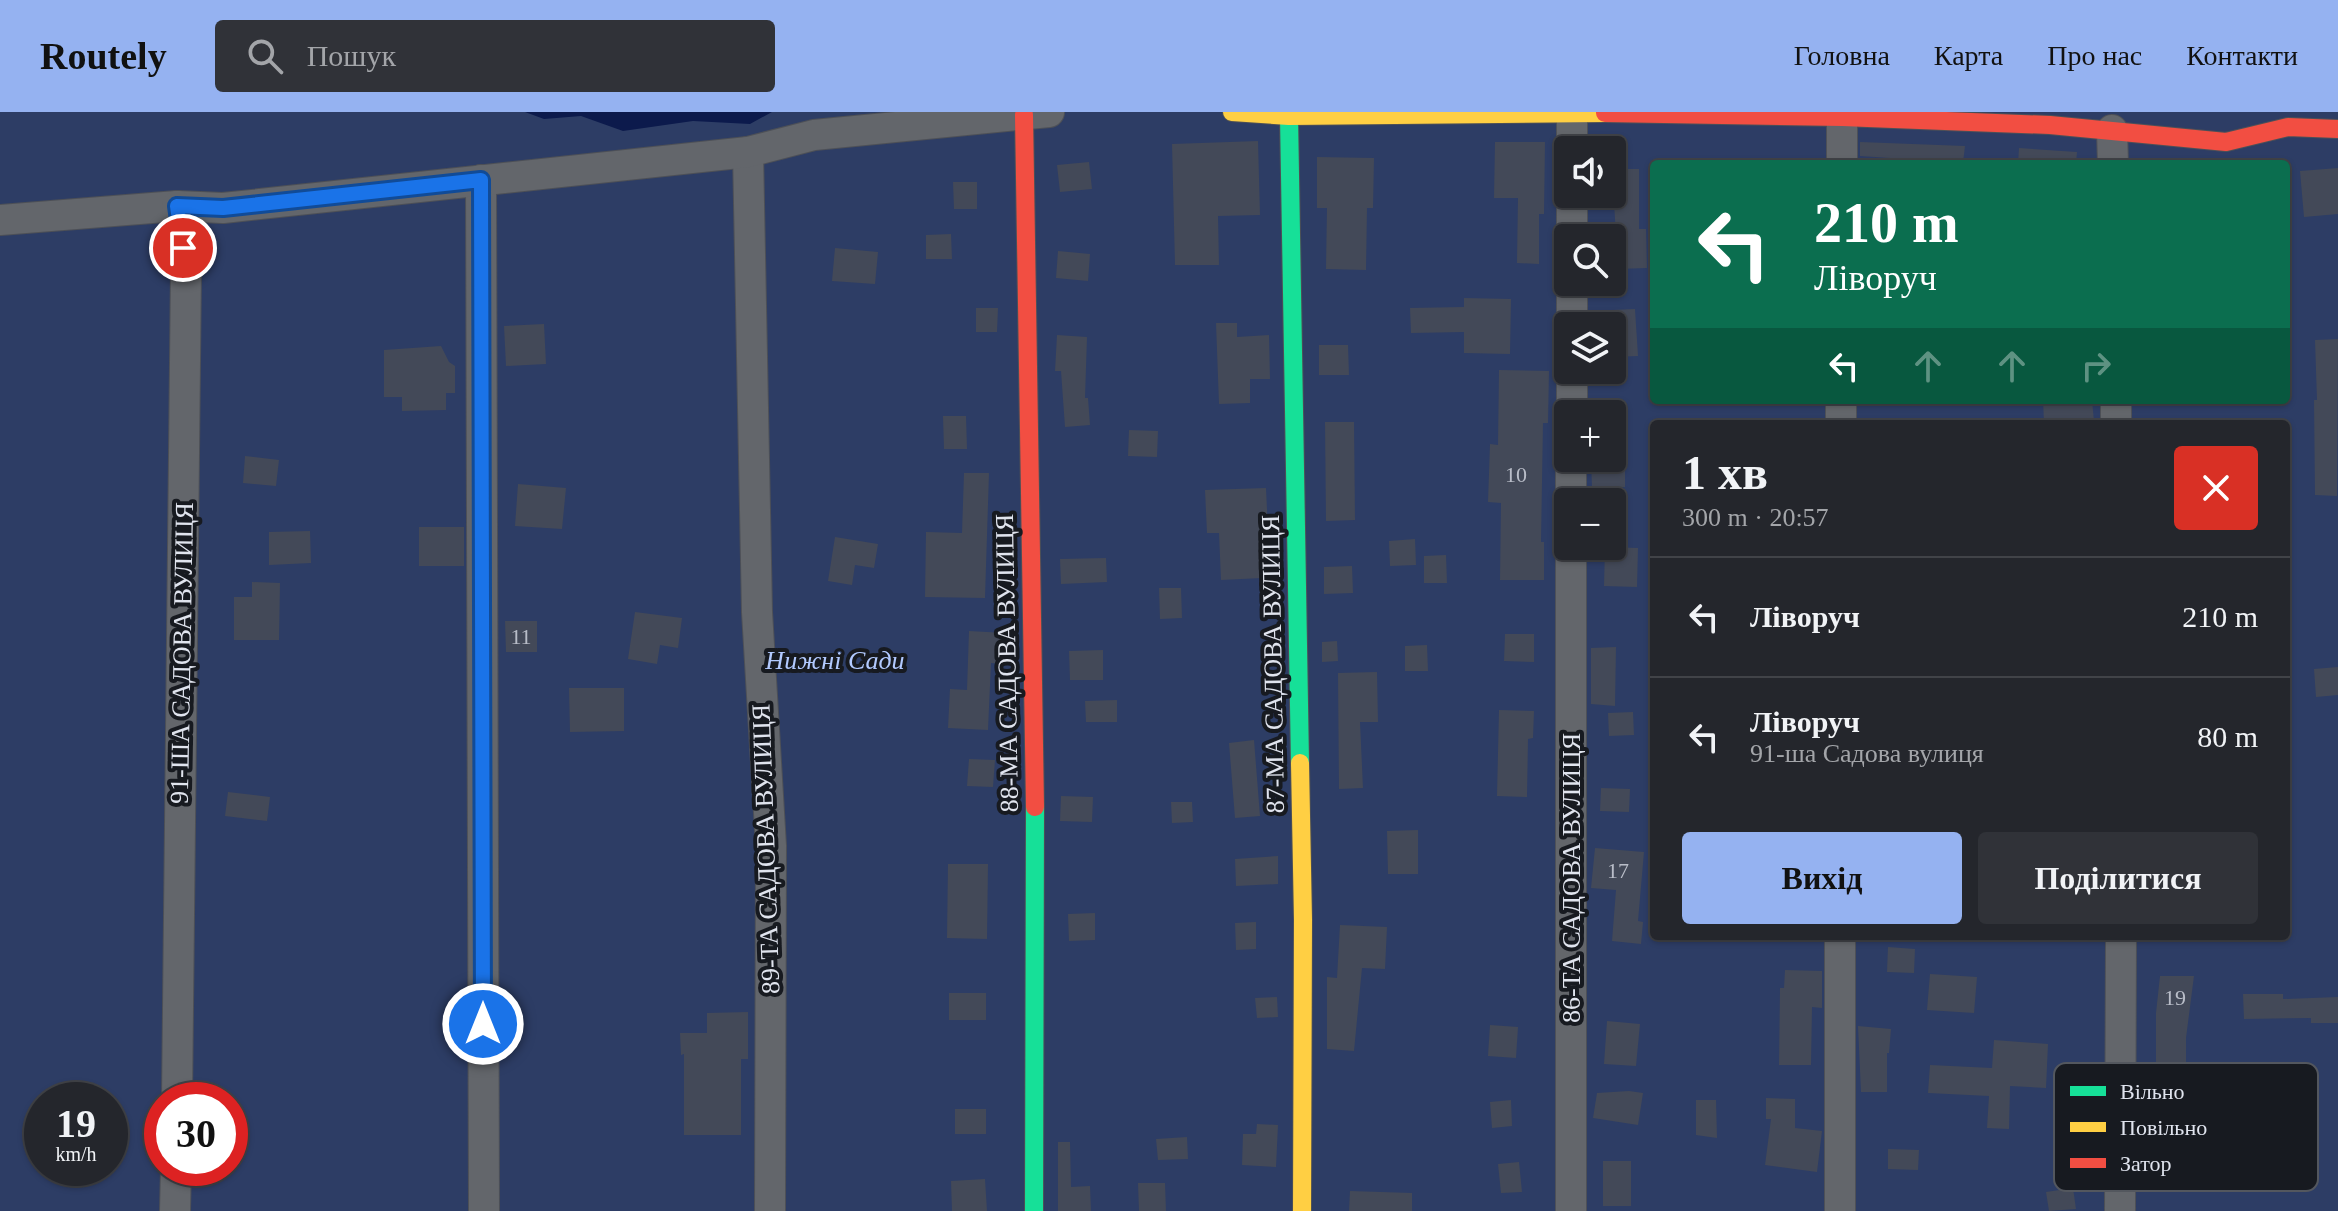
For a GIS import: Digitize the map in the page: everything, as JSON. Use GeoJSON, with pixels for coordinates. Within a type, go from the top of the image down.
{"type":"FeatureCollection","features":[{"type":"Feature","properties":{"kind":"street"},"geometry":{"type":"LineString","coordinates":[[1232,112],[1289,116],[1572,113],[1842,117],[2112,130],[2226,142],[2288,127],[2338,129]]}},
{"type":"Feature","properties":{"kind":"street"},"geometry":{"type":"LineString","coordinates":[[1572,113],[1572,136]]}},
{"type":"Feature","properties":{"kind":"street"},"geometry":{"type":"LineString","coordinates":[[0,220],[177,206],[223,208],[748,152],[814,135],[1037,114]]}},
{"type":"Feature","properties":{"kind":"street","name":"88-МА САДОВА ВУЛИЦЯ"},"geometry":{"type":"LineString","coordinates":[[1034,1211],[1037,114]]}},
{"type":"Feature","properties":{"kind":"street","name":"87-МА САДОВА ВУЛИЦЯ"},"geometry":{"type":"LineString","coordinates":[[1289,116],[1303,920],[1302,1211]]}},
{"type":"Feature","properties":{"kind":"street"},"geometry":{"type":"LineString","coordinates":[[1842,117],[1842,160]]}},
{"type":"Feature","properties":{"kind":"street"},"geometry":{"type":"LineString","coordinates":[[2112,130],[2113,160]]}},
{"type":"Feature","properties":{"kind":"street","name":"89-ТА САДОВА ВУЛИЦЯ"},"geometry":{"type":"LineString","coordinates":[[748,152],[757,612],[771,846],[770,1211]]}},
{"type":"Feature","properties":{"kind":"street"},"geometry":{"type":"LineString","coordinates":[[481,180],[484,1211]]}},
{"type":"Feature","properties":{"kind":"street","name":"91-ША САДОВА ВУЛИЦЯ"},"geometry":{"type":"LineString","coordinates":[[177,206],[186,270],[177,1082]]}},
{"type":"Feature","properties":{"kind":"street","name":"86-ТА САДОВА ВУЛИЦЯ"},"geometry":{"type":"LineString","coordinates":[[1571,560],[1571,1211]]}},
{"type":"Feature","properties":{"kind":"street"},"geometry":{"type":"LineString","coordinates":[[1840,940],[1840,1211]]}},
{"type":"Feature","properties":{"kind":"street"},"geometry":{"type":"LineString","coordinates":[[2121,940],[2121,1063]]}},
{"type":"Feature","properties":{"kind":"street"},"geometry":{"type":"LineString","coordinates":[[175,1211],[176,1186]]}},
{"type":"Feature","properties":{"kind":"street"},"geometry":{"type":"LineString","coordinates":[[2120,1191],[2120,1211]]}},
{"type":"Feature","properties":{"kind":"green space","name":"Нижні Сади"},"geometry":{"type":"Polygon","coordinates":[[[0,112],[2338,112],[2338,1211],[0,1211],[0,112]]]}},
{"type":"Feature","properties":{"kind":"shaded area"},"geometry":{"type":"Polygon","coordinates":[[[525,112],[772,112],[750,124],[693,121],[623,131],[581,116],[544,119],[525,112]]]}},
{"type":"Feature","properties":{"kind":"building"},"geometry":{"type":"Polygon","coordinates":[[[1258,141],[1260,215],[1218,216],[1219,265],[1175,265],[1172,144],[1258,141]]]}},
{"type":"Feature","properties":{"kind":"building"},"geometry":{"type":"Polygon","coordinates":[[[1495,142],[1545,142],[1544,214],[1539,214],[1539,264],[1517,263],[1518,198],[1494,198],[1495,142]]]}},
{"type":"Feature","properties":{"kind":"building"},"geometry":{"type":"Polygon","coordinates":[[[1860,142],[1965,146],[1963,160],[1860,156],[1860,142]]]}},
{"type":"Feature","properties":{"kind":"building"},"geometry":{"type":"Polygon","coordinates":[[[2019,148],[2077,152],[2076,160],[2018,160],[2019,148]]]}},
{"type":"Feature","properties":{"kind":"building"},"geometry":{"type":"Polygon","coordinates":[[[1317,157],[1374,158],[1373,208],[1367,208],[1366,270],[1326,269],[1327,208],[1317,208],[1317,157]]]}},
{"type":"Feature","properties":{"kind":"building"},"geometry":{"type":"Polygon","coordinates":[[[1089,162],[1092,189],[1060,192],[1057,165],[1089,162]]]}},
{"type":"Feature","properties":{"kind":"building"},"geometry":{"type":"Polygon","coordinates":[[[2338,168],[2338,214],[2304,217],[2300,171],[2338,168]]]}},
{"type":"Feature","properties":{"kind":"building"},"geometry":{"type":"Polygon","coordinates":[[[1626,169],[1639,169],[1639,229],[1646,229],[1647,268],[1626,269],[1626,224],[1615,224],[1614,208],[1626,208],[1626,169]]]}},
{"type":"Feature","properties":{"kind":"building"},"geometry":{"type":"Polygon","coordinates":[[[953,182],[977,182],[977,209],[954,209],[953,182]]]}},
{"type":"Feature","properties":{"kind":"building"},"geometry":{"type":"Polygon","coordinates":[[[951,234],[952,259],[926,259],[926,235],[951,234]]]}},
{"type":"Feature","properties":{"kind":"building"},"geometry":{"type":"Polygon","coordinates":[[[835,248],[878,252],[875,284],[832,281],[835,248]]]}},
{"type":"Feature","properties":{"kind":"building"},"geometry":{"type":"Polygon","coordinates":[[[1058,251],[1090,254],[1088,281],[1056,278],[1058,251]]]}},
{"type":"Feature","properties":{"kind":"building"},"geometry":{"type":"Polygon","coordinates":[[[1464,298],[1511,299],[1510,354],[1464,353],[1464,332],[1411,333],[1410,308],[1464,307],[1464,298]]]}},
{"type":"Feature","properties":{"kind":"building"},"geometry":{"type":"Polygon","coordinates":[[[976,308],[998,308],[997,332],[976,332],[976,308]]]}},
{"type":"Feature","properties":{"kind":"building"},"geometry":{"type":"Polygon","coordinates":[[[1635,309],[1638,356],[1626,356],[1626,312],[1612,310],[1635,309]]]}},
{"type":"Feature","properties":{"kind":"building"},"geometry":{"type":"Polygon","coordinates":[[[1216,323],[1237,323],[1237,337],[1269,335],[1270,379],[1250,379],[1250,403],[1219,404],[1216,323]]]}},
{"type":"Feature","properties":{"kind":"building"},"geometry":{"type":"Polygon","coordinates":[[[544,324],[546,364],[506,366],[504,326],[544,324]]]}},
{"type":"Feature","properties":{"kind":"building"},"geometry":{"type":"Polygon","coordinates":[[[1057,335],[1087,337],[1085,398],[1088,398],[1090,425],[1065,427],[1061,371],[1055,371],[1057,335]]]}},
{"type":"Feature","properties":{"kind":"building"},"geometry":{"type":"Polygon","coordinates":[[[2338,339],[2337,496],[2315,495],[2315,340],[2338,339]]]}},
{"type":"Feature","properties":{"kind":"building"},"geometry":{"type":"Polygon","coordinates":[[[1319,345],[1348,345],[1349,375],[1319,375],[1319,345]]]}},
{"type":"Feature","properties":{"kind":"building"},"geometry":{"type":"Polygon","coordinates":[[[441,346],[449,362],[455,366],[455,393],[446,393],[446,410],[402,411],[402,397],[384,397],[384,350],[441,346]]]}},
{"type":"Feature","properties":{"kind":"building"},"geometry":{"type":"Polygon","coordinates":[[[1499,370],[1549,371],[1548,423],[1543,423],[1541,542],[1544,542],[1544,580],[1500,580],[1501,503],[1488,502],[1490,444],[1498,445],[1499,370]]]}},
{"type":"Feature","properties":{"kind":"building"},"geometry":{"type":"Polygon","coordinates":[[[2043,404],[2092,404],[2094,420],[2044,420],[2043,404]]]}},
{"type":"Feature","properties":{"kind":"building"},"geometry":{"type":"Polygon","coordinates":[[[943,416],[966,416],[967,449],[944,449],[943,416]]]}},
{"type":"Feature","properties":{"kind":"building"},"geometry":{"type":"Polygon","coordinates":[[[1325,422],[1354,422],[1355,520],[1326,521],[1325,422]]]}},
{"type":"Feature","properties":{"kind":"building"},"geometry":{"type":"Polygon","coordinates":[[[1129,430],[1158,431],[1157,457],[1128,456],[1129,430]]]}},
{"type":"Feature","properties":{"kind":"building"},"geometry":{"type":"Polygon","coordinates":[[[245,456],[279,460],[276,486],[243,483],[245,456]]]}},
{"type":"Feature","properties":{"kind":"building"},"geometry":{"type":"Polygon","coordinates":[[[1591,472],[1625,472],[1625,487],[1592,488],[1591,472]]]}},
{"type":"Feature","properties":{"kind":"building"},"geometry":{"type":"Polygon","coordinates":[[[964,473],[989,473],[985,598],[925,597],[926,532],[962,533],[964,473]]]}},
{"type":"Feature","properties":{"kind":"building"},"geometry":{"type":"Polygon","coordinates":[[[518,484],[566,488],[562,529],[515,526],[518,484]]]}},
{"type":"Feature","properties":{"kind":"building"},"geometry":{"type":"Polygon","coordinates":[[[1266,488],[1268,531],[1260,531],[1262,578],[1221,580],[1219,533],[1207,533],[1205,490],[1266,488]]]}},
{"type":"Feature","properties":{"kind":"building"},"geometry":{"type":"Polygon","coordinates":[[[419,527],[464,527],[464,566],[419,566],[419,527]]]}},
{"type":"Feature","properties":{"kind":"building"},"geometry":{"type":"Polygon","coordinates":[[[310,531],[311,563],[269,565],[269,532],[310,531]]]}},
{"type":"Feature","properties":{"kind":"building"},"geometry":{"type":"Polygon","coordinates":[[[835,537],[878,544],[874,568],[855,565],[852,585],[828,581],[835,537]]]}},
{"type":"Feature","properties":{"kind":"building"},"geometry":{"type":"Polygon","coordinates":[[[1415,539],[1416,565],[1390,566],[1389,541],[1415,539]]]}},
{"type":"Feature","properties":{"kind":"building"},"geometry":{"type":"Polygon","coordinates":[[[1626,548],[1638,548],[1637,587],[1604,586],[1605,560],[1626,560],[1626,548]]]}},
{"type":"Feature","properties":{"kind":"building"},"geometry":{"type":"Polygon","coordinates":[[[1446,555],[1447,583],[1424,583],[1424,556],[1446,555]]]}},
{"type":"Feature","properties":{"kind":"building"},"geometry":{"type":"Polygon","coordinates":[[[1106,558],[1107,582],[1061,584],[1060,559],[1106,558]]]}},
{"type":"Feature","properties":{"kind":"building"},"geometry":{"type":"Polygon","coordinates":[[[1352,566],[1353,593],[1324,594],[1324,567],[1352,566]]]}},
{"type":"Feature","properties":{"kind":"building"},"geometry":{"type":"Polygon","coordinates":[[[252,582],[280,583],[279,640],[234,640],[234,597],[252,597],[252,582]]]}},
{"type":"Feature","properties":{"kind":"building"},"geometry":{"type":"Polygon","coordinates":[[[1159,588],[1181,588],[1182,618],[1160,619],[1159,588]]]}},
{"type":"Feature","properties":{"kind":"building"},"geometry":{"type":"Polygon","coordinates":[[[635,612],[682,618],[678,648],[660,645],[657,664],[628,659],[635,612]]]}},
{"type":"Feature","properties":{"kind":"building"},"geometry":{"type":"Polygon","coordinates":[[[505,621],[537,621],[537,652],[506,652],[505,621]]]}},
{"type":"Feature","properties":{"kind":"building"},"geometry":{"type":"Polygon","coordinates":[[[969,631],[1005,633],[1003,664],[991,663],[988,730],[948,728],[950,689],[967,690],[969,631]]]}},
{"type":"Feature","properties":{"kind":"building"},"geometry":{"type":"Polygon","coordinates":[[[1505,634],[1534,634],[1534,662],[1504,661],[1505,634]]]}},
{"type":"Feature","properties":{"kind":"building"},"geometry":{"type":"Polygon","coordinates":[[[1337,641],[1338,661],[1322,662],[1322,642],[1337,641]]]}},
{"type":"Feature","properties":{"kind":"building"},"geometry":{"type":"Polygon","coordinates":[[[1427,645],[1428,671],[1405,671],[1405,646],[1427,645]]]}},
{"type":"Feature","properties":{"kind":"building"},"geometry":{"type":"Polygon","coordinates":[[[1616,647],[1615,706],[1591,704],[1591,648],[1616,647]]]}},
{"type":"Feature","properties":{"kind":"building"},"geometry":{"type":"Polygon","coordinates":[[[1103,650],[1103,680],[1070,680],[1069,651],[1103,650]]]}},
{"type":"Feature","properties":{"kind":"building"},"geometry":{"type":"Polygon","coordinates":[[[2338,667],[2338,695],[2316,697],[2314,669],[2338,667]]]}},
{"type":"Feature","properties":{"kind":"building"},"geometry":{"type":"Polygon","coordinates":[[[1377,672],[1378,722],[1360,722],[1363,788],[1339,789],[1338,673],[1377,672]]]}},
{"type":"Feature","properties":{"kind":"building"},"geometry":{"type":"Polygon","coordinates":[[[569,688],[624,688],[624,731],[570,732],[569,688]]]}},
{"type":"Feature","properties":{"kind":"building"},"geometry":{"type":"Polygon","coordinates":[[[1117,700],[1117,722],[1086,722],[1085,701],[1117,700]]]}},
{"type":"Feature","properties":{"kind":"building"},"geometry":{"type":"Polygon","coordinates":[[[1499,710],[1534,711],[1533,738],[1528,739],[1527,797],[1497,796],[1499,710]]]}},
{"type":"Feature","properties":{"kind":"building"},"geometry":{"type":"Polygon","coordinates":[[[1633,712],[1634,735],[1609,736],[1608,713],[1633,712]]]}},
{"type":"Feature","properties":{"kind":"building"},"geometry":{"type":"Polygon","coordinates":[[[1254,740],[1260,816],[1235,818],[1229,743],[1254,740]]]}},
{"type":"Feature","properties":{"kind":"building"},"geometry":{"type":"Polygon","coordinates":[[[969,759],[995,760],[993,787],[967,786],[969,759]]]}},
{"type":"Feature","properties":{"kind":"building"},"geometry":{"type":"Polygon","coordinates":[[[1601,788],[1630,789],[1629,812],[1600,811],[1601,788]]]}},
{"type":"Feature","properties":{"kind":"building"},"geometry":{"type":"Polygon","coordinates":[[[228,792],[270,797],[267,821],[225,816],[228,792]]]}},
{"type":"Feature","properties":{"kind":"building"},"geometry":{"type":"Polygon","coordinates":[[[1061,796],[1093,797],[1092,822],[1060,821],[1061,796]]]}},
{"type":"Feature","properties":{"kind":"building"},"geometry":{"type":"Polygon","coordinates":[[[1171,802],[1192,802],[1193,822],[1172,823],[1171,802]]]}},
{"type":"Feature","properties":{"kind":"building"},"geometry":{"type":"Polygon","coordinates":[[[1418,830],[1418,874],[1388,874],[1387,831],[1418,830]]]}},
{"type":"Feature","properties":{"kind":"building"},"geometry":{"type":"Polygon","coordinates":[[[1595,848],[1644,852],[1638,921],[1643,922],[1641,944],[1612,941],[1616,890],[1591,888],[1595,848]]]}},
{"type":"Feature","properties":{"kind":"building"},"geometry":{"type":"Polygon","coordinates":[[[1278,856],[1278,884],[1236,886],[1235,859],[1278,856]]]}},
{"type":"Feature","properties":{"kind":"building"},"geometry":{"type":"Polygon","coordinates":[[[948,864],[988,864],[987,939],[947,938],[948,864]]]}},
{"type":"Feature","properties":{"kind":"building"},"geometry":{"type":"Polygon","coordinates":[[[1095,913],[1095,940],[1069,941],[1068,914],[1095,913]]]}},
{"type":"Feature","properties":{"kind":"building"},"geometry":{"type":"Polygon","coordinates":[[[1256,922],[1256,949],[1236,950],[1235,923],[1256,922]]]}},
{"type":"Feature","properties":{"kind":"building"},"geometry":{"type":"Polygon","coordinates":[[[1340,925],[1387,927],[1385,969],[1362,968],[1354,1051],[1327,1049],[1327,977],[1337,978],[1340,925]]]}},
{"type":"Feature","properties":{"kind":"building"},"geometry":{"type":"Polygon","coordinates":[[[1888,947],[1915,949],[1914,973],[1887,972],[1888,947]]]}},
{"type":"Feature","properties":{"kind":"building"},"geometry":{"type":"Polygon","coordinates":[[[1785,970],[1822,971],[1822,1008],[1812,1007],[1811,1065],[1779,1065],[1780,988],[1784,988],[1785,970]]]}},
{"type":"Feature","properties":{"kind":"building"},"geometry":{"type":"Polygon","coordinates":[[[1930,974],[1977,977],[1974,1013],[1927,1010],[1930,974]]]}},
{"type":"Feature","properties":{"kind":"building"},"geometry":{"type":"Polygon","coordinates":[[[2160,976],[2194,976],[2186,1063],[2156,1063],[2160,976]]]}},
{"type":"Feature","properties":{"kind":"building"},"geometry":{"type":"Polygon","coordinates":[[[949,993],[986,993],[986,1020],[949,1020],[949,993]]]}},
{"type":"Feature","properties":{"kind":"building"},"geometry":{"type":"Polygon","coordinates":[[[2243,994],[2283,994],[2283,999],[2338,997],[2338,1023],[2311,1023],[2311,1018],[2244,1019],[2243,994]]]}},
{"type":"Feature","properties":{"kind":"building"},"geometry":{"type":"Polygon","coordinates":[[[1277,997],[1278,1017],[1257,1018],[1255,998],[1277,997]]]}},
{"type":"Feature","properties":{"kind":"building"},"geometry":{"type":"Polygon","coordinates":[[[748,1012],[748,1059],[741,1059],[741,1135],[684,1135],[684,1054],[681,1055],[680,1033],[707,1033],[707,1013],[748,1012]]]}},
{"type":"Feature","properties":{"kind":"building"},"geometry":{"type":"Polygon","coordinates":[[[1607,1021],[1640,1024],[1636,1066],[1604,1064],[1607,1021]]]}},
{"type":"Feature","properties":{"kind":"building"},"geometry":{"type":"Polygon","coordinates":[[[1490,1025],[1518,1027],[1516,1058],[1488,1056],[1490,1025]]]}},
{"type":"Feature","properties":{"kind":"building"},"geometry":{"type":"Polygon","coordinates":[[[1858,1026],[1891,1029],[1887,1053],[1887,1092],[1861,1092],[1858,1026]]]}},
{"type":"Feature","properties":{"kind":"building"},"geometry":{"type":"Polygon","coordinates":[[[1994,1040],[2048,1044],[2046,1088],[2010,1086],[2009,1129],[1987,1128],[1989,1096],[1928,1093],[1930,1065],[1992,1068],[1994,1040]]]}},
{"type":"Feature","properties":{"kind":"building"},"geometry":{"type":"Polygon","coordinates":[[[1597,1093],[1643,1093],[1638,1125],[1593,1118],[1597,1093]]]}},
{"type":"Feature","properties":{"kind":"building"},"geometry":{"type":"Polygon","coordinates":[[[1766,1098],[1795,1099],[1795,1128],[1822,1131],[1817,1172],[1765,1165],[1771,1119],[1766,1119],[1766,1098]]]}},
{"type":"Feature","properties":{"kind":"building"},"geometry":{"type":"Polygon","coordinates":[[[1511,1100],[1512,1126],[1492,1128],[1490,1102],[1511,1100]]]}},
{"type":"Feature","properties":{"kind":"building"},"geometry":{"type":"Polygon","coordinates":[[[1696,1100],[1716,1100],[1717,1138],[1696,1135],[1696,1100]]]}},
{"type":"Feature","properties":{"kind":"building"},"geometry":{"type":"Polygon","coordinates":[[[955,1109],[986,1109],[986,1134],[955,1134],[955,1109]]]}},
{"type":"Feature","properties":{"kind":"building"},"geometry":{"type":"Polygon","coordinates":[[[1257,1124],[1278,1125],[1276,1167],[1242,1165],[1243,1134],[1256,1134],[1257,1124]]]}},
{"type":"Feature","properties":{"kind":"building"},"geometry":{"type":"Polygon","coordinates":[[[1187,1137],[1188,1159],[1158,1160],[1156,1139],[1187,1137]]]}},
{"type":"Feature","properties":{"kind":"building"},"geometry":{"type":"Polygon","coordinates":[[[1058,1142],[1070,1142],[1071,1187],[1090,1186],[1091,1211],[1058,1211],[1058,1142]]]}},
{"type":"Feature","properties":{"kind":"building"},"geometry":{"type":"Polygon","coordinates":[[[1888,1149],[1919,1150],[1918,1170],[1888,1169],[1888,1149]]]}},
{"type":"Feature","properties":{"kind":"building"},"geometry":{"type":"Polygon","coordinates":[[[1603,1161],[1631,1161],[1631,1206],[1603,1206],[1603,1161]]]}},
{"type":"Feature","properties":{"kind":"building"},"geometry":{"type":"Polygon","coordinates":[[[1519,1162],[1522,1192],[1501,1193],[1498,1164],[1519,1162]]]}},
{"type":"Feature","properties":{"kind":"building"},"geometry":{"type":"Polygon","coordinates":[[[985,1179],[987,1211],[952,1211],[951,1181],[985,1179]]]}},
{"type":"Feature","properties":{"kind":"building"},"geometry":{"type":"Polygon","coordinates":[[[1138,1183],[1165,1183],[1166,1211],[1139,1211],[1138,1183]]]}},
{"type":"Feature","properties":{"kind":"building"},"geometry":{"type":"Polygon","coordinates":[[[1350,1191],[1412,1193],[1412,1211],[1349,1211],[1350,1191]]]}},
{"type":"Feature","properties":{"kind":"building"},"geometry":{"type":"Polygon","coordinates":[[[2073,1191],[2076,1209],[2049,1211],[2046,1192],[2073,1191]]]}},
{"type":"Feature","properties":{"kind":"traffic: fast"},"geometry":{"type":"LineString","coordinates":[[1289,116],[1300,763]]}},
{"type":"Feature","properties":{"kind":"traffic: fast"},"geometry":{"type":"LineString","coordinates":[[1034,1211],[1035,807]]}},
{"type":"Feature","properties":{"kind":"traffic: slow"},"geometry":{"type":"LineString","coordinates":[[1232,112],[1289,116],[1605,113]]}},
{"type":"Feature","properties":{"kind":"traffic: slow"},"geometry":{"type":"LineString","coordinates":[[1300,763],[1302,1211]]}},
{"type":"Feature","properties":{"kind":"traffic: jam"},"geometry":{"type":"LineString","coordinates":[[1605,113],[2050,125],[2226,142],[2288,127],[2338,129]]}},
{"type":"Feature","properties":{"kind":"traffic: jam"},"geometry":{"type":"LineString","coordinates":[[1024,115],[1035,807]]}},
{"type":"Feature","properties":{"kind":"route"},"geometry":{"type":"LineString","coordinates":[[183,248],[177,206],[223,208],[481,180],[483,1024]]}}]}
